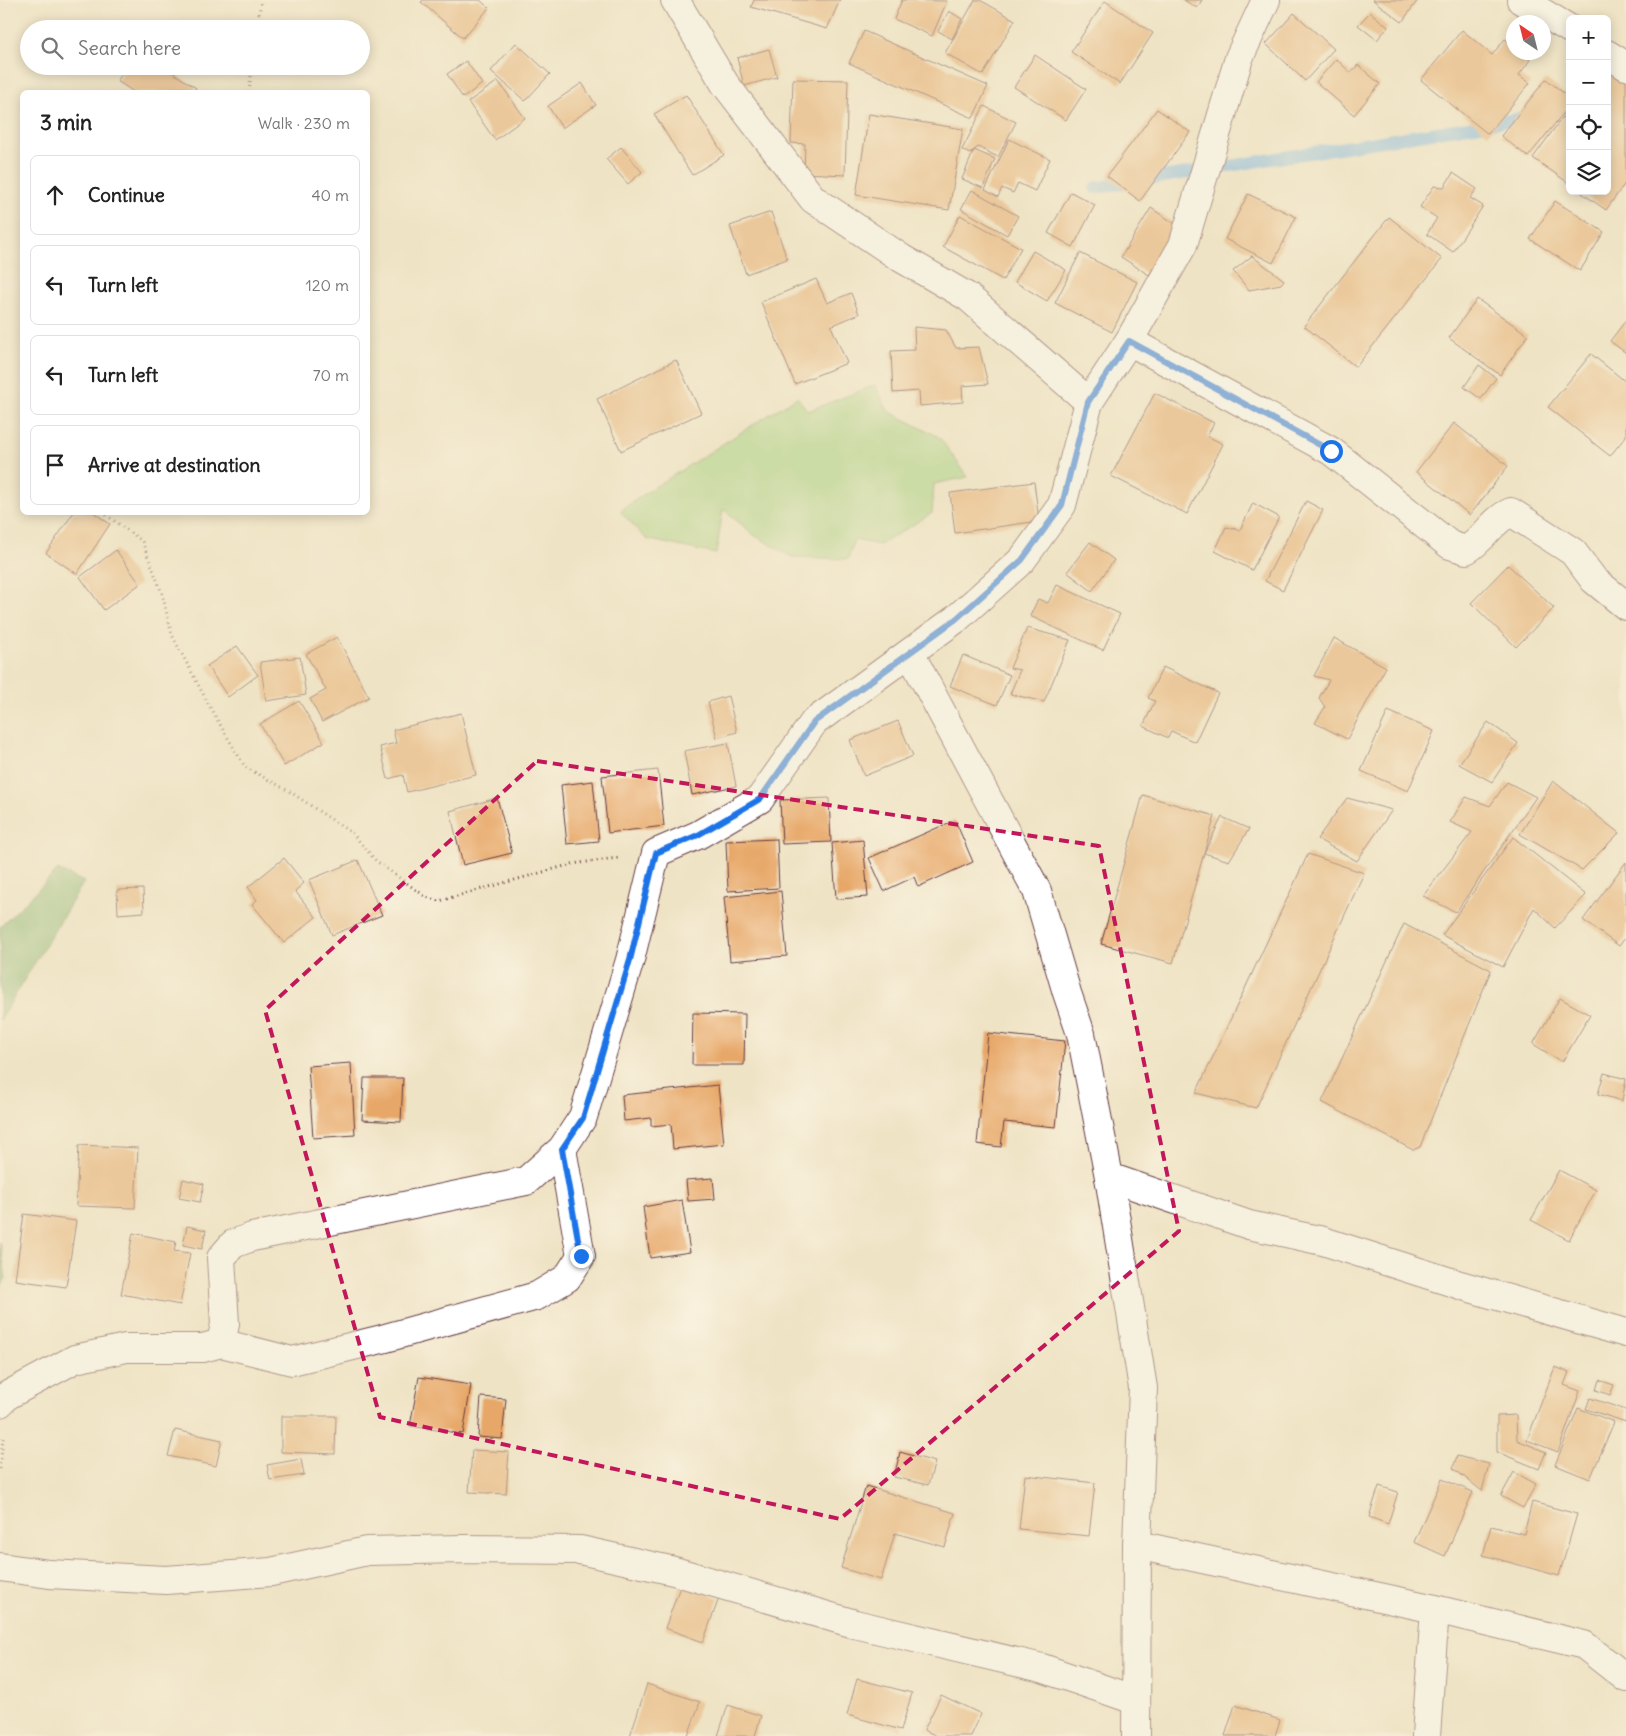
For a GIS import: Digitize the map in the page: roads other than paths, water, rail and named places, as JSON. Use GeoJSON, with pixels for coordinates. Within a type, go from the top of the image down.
{"type":"FeatureCollection","features":[{"type":"Feature","properties":{"kind":"street"},"geometry":{"type":"LineString","coordinates":[[675,0],[726,84],[812,199],[901,258],[968,297],[1088,402]]}},
{"type":"Feature","properties":{"kind":"street"},"geometry":{"type":"LineString","coordinates":[[220,1343],[226,1324],[222,1258],[233,1244],[252,1237],[526,1181],[562,1149],[583,1118],[630,960],[656,853],[698,835],[760,799],[814,722],[956,619],[1022,560],[1062,505],[1088,402],[1129,341],[1183,245],[1239,58],[1266,0]]}},
{"type":"Feature","properties":{"kind":"street"},"geometry":{"type":"LineString","coordinates":[[1521,0],[1566,27]]}},
{"type":"Feature","properties":{"kind":"street"},"geometry":{"type":"LineString","coordinates":[[1611,57],[1626,66]]}},
{"type":"Feature","properties":{"kind":"street"},"geometry":{"type":"LineString","coordinates":[[1129,341],[1331,451],[1450,545],[1466,550],[1475,545],[1498,518],[1511,512],[1573,552],[1594,580],[1626,606]]}},
{"type":"Feature","properties":{"kind":"street"},"geometry":{"type":"LineString","coordinates":[[910,653],[1037,892],[1066,993],[1081,1034],[1109,1177],[1143,1388],[1137,1544],[1136,1736]]}},
{"type":"Feature","properties":{"kind":"street"},"geometry":{"type":"LineString","coordinates":[[0,1403],[8,1394],[75,1359],[126,1348],[203,1348],[220,1343],[292,1361],[382,1339],[537,1296],[568,1278],[581,1256],[562,1149]]}},
{"type":"Feature","properties":{"kind":"street"},"geometry":{"type":"LineString","coordinates":[[1109,1177],[1249,1225],[1323,1241],[1460,1285],[1626,1333]]}},
{"type":"Feature","properties":{"kind":"street"},"geometry":{"type":"LineString","coordinates":[[1137,1544],[1435,1609],[1584,1645],[1626,1678]]}},
{"type":"Feature","properties":{"kind":"street"},"geometry":{"type":"LineString","coordinates":[[0,1567],[49,1574],[166,1580],[270,1572],[367,1551],[463,1549],[580,1550],[674,1571],[855,1624],[1042,1668],[1135,1700]]}},
{"type":"Feature","properties":{"kind":"street"},"geometry":{"type":"LineString","coordinates":[[1426,1736],[1435,1609]]}},
{"type":"Feature","properties":{"kind":"waterway"},"geometry":{"type":"LineString","coordinates":[[1095,188],[1529,117]]}}]}
